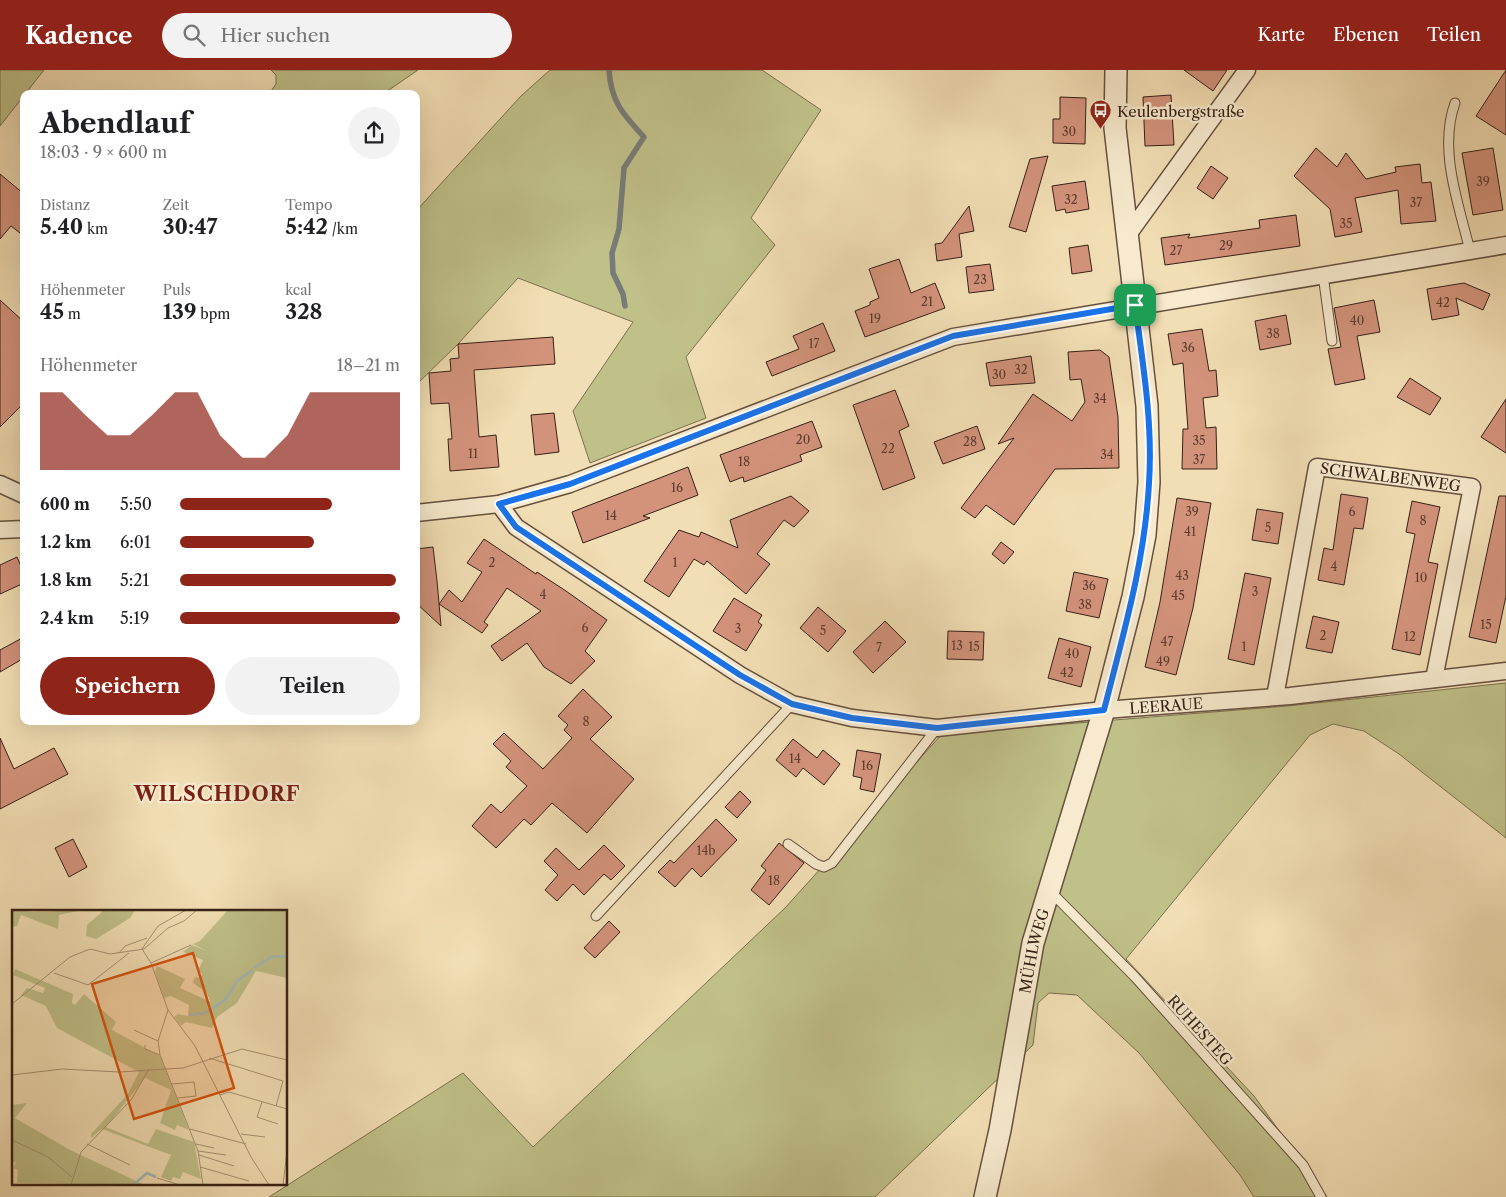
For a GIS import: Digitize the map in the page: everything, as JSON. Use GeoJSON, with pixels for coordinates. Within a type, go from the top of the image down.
{"type":"FeatureCollection","features":[{"type":"Feature","properties":{"kind":"street","name":"MÜHLWEG"},"geometry":{"type":"LineString","coordinates":[[985,1197],[1000,1130],[1033,943],[1104,710],[1133,597],[1145,535],[1150,482],[1147,406],[1115,128],[1116,70]]}},
{"type":"Feature","properties":{"kind":"street"},"geometry":{"type":"LineString","coordinates":[[1127,236],[1247,70]]}},
{"type":"Feature","properties":{"kind":"street"},"geometry":{"type":"LineString","coordinates":[[420,513],[499,504],[570,484],[953,336],[1506,246]]}},
{"type":"Feature","properties":{"kind":"street","name":"SCHWALBENWEG"},"geometry":{"type":"LineString","coordinates":[[1275,697],[1318,467],[1472,487],[1434,679]]}},
{"type":"Feature","properties":{"kind":"street"},"geometry":{"type":"LineString","coordinates":[[0,484],[20,493]]}},
{"type":"Feature","properties":{"kind":"street","name":"LEERAUE"},"geometry":{"type":"LineString","coordinates":[[499,504],[516,527],[740,675],[792,704],[852,718],[937,728],[1104,710],[1275,697],[1506,671]]}},
{"type":"Feature","properties":{"kind":"street"},"geometry":{"type":"LineString","coordinates":[[0,530],[20,529]]}},
{"type":"Feature","properties":{"kind":"lane"},"geometry":{"type":"LineString","coordinates":[[1455,104],[1449,120],[1451,167],[1470,251]]}},
{"type":"Feature","properties":{"kind":"lane"},"geometry":{"type":"LineString","coordinates":[[1324,275],[1332,341]]}},
{"type":"Feature","properties":{"kind":"lane"},"geometry":{"type":"LineString","coordinates":[[596,916],[792,704]]}},
{"type":"Feature","properties":{"kind":"lane"},"geometry":{"type":"LineString","coordinates":[[788,844],[816,864],[824,867],[832,863],[937,728]]}},
{"type":"Feature","properties":{"kind":"lane","name":"RUHESTEG"},"geometry":{"type":"LineString","coordinates":[[1048,890],[1135,978],[1303,1165],[1321,1197]]}},
{"type":"Feature","properties":{"kind":"green space"},"geometry":{"type":"Polygon","coordinates":[[[0,70],[44,70],[28,90],[20,90],[20,101],[0,126],[0,70]]]}},
{"type":"Feature","properties":{"kind":"green space"},"geometry":{"type":"Polygon","coordinates":[[[271,70],[418,70],[389,90],[272,90],[276,84],[276,75],[271,70]]]}},
{"type":"Feature","properties":{"kind":"green space"},"geometry":{"type":"Polygon","coordinates":[[[550,70],[762,70],[821,110],[751,218],[775,245],[686,357],[706,418],[590,463],[573,411],[633,322],[518,278],[458,344],[420,381],[420,207],[521,96],[550,70]]]}},
{"type":"Feature","properties":{"kind":"green space"},"geometry":{"type":"Polygon","coordinates":[[[1506,683],[1506,838],[1399,754],[1364,731],[1333,724],[1310,735],[1126,959],[1254,1096],[1327,1197],[1254,1197],[1240,1175],[1139,1053],[1077,995],[1049,993],[1038,1003],[1033,1045],[875,1197],[269,1197],[463,1073],[533,1147],[785,908],[942,734],[1287,706],[1506,683]]]}},
{"type":"Feature","properties":{"kind":"building"},"geometry":{"type":"Polygon","coordinates":[[[1184,70],[1227,70],[1213,91],[1184,70]]]}},
{"type":"Feature","properties":{"kind":"building"},"geometry":{"type":"Polygon","coordinates":[[[1506,70],[1506,135],[1476,116],[1506,70]]]}},
{"type":"Feature","properties":{"kind":"building"},"geometry":{"type":"Polygon","coordinates":[[[1171,95],[1174,145],[1145,146],[1143,97],[1171,95]]]}},
{"type":"Feature","properties":{"kind":"building"},"geometry":{"type":"Polygon","coordinates":[[[1060,97],[1086,98],[1085,144],[1053,143],[1053,119],[1060,119],[1060,97]]]}},
{"type":"Feature","properties":{"kind":"building"},"geometry":{"type":"Polygon","coordinates":[[[1316,148],[1337,167],[1346,153],[1366,179],[1396,172],[1395,167],[1420,164],[1422,183],[1431,182],[1436,221],[1401,224],[1398,190],[1355,198],[1362,232],[1335,237],[1330,209],[1294,176],[1316,148]]]}},
{"type":"Feature","properties":{"kind":"building"},"geometry":{"type":"Polygon","coordinates":[[[1493,148],[1503,210],[1473,215],[1462,153],[1493,148]]]}},
{"type":"Feature","properties":{"kind":"building"},"geometry":{"type":"Polygon","coordinates":[[[1048,156],[1026,232],[1009,227],[1030,159],[1048,156]]]}},
{"type":"Feature","properties":{"kind":"building"},"geometry":{"type":"Polygon","coordinates":[[[1211,166],[1228,178],[1213,199],[1197,188],[1211,166]]]}},
{"type":"Feature","properties":{"kind":"building"},"geometry":{"type":"Polygon","coordinates":[[[0,174],[20,191],[20,233],[11,226],[0,239],[0,174]]]}},
{"type":"Feature","properties":{"kind":"building"},"geometry":{"type":"Polygon","coordinates":[[[1085,181],[1089,209],[1066,213],[1065,209],[1056,211],[1052,186],[1085,181]]]}},
{"type":"Feature","properties":{"kind":"building"},"geometry":{"type":"Polygon","coordinates":[[[969,206],[974,231],[959,234],[962,257],[937,261],[935,244],[942,243],[969,206]]]}},
{"type":"Feature","properties":{"kind":"building"},"geometry":{"type":"Polygon","coordinates":[[[1296,215],[1300,246],[1165,265],[1161,238],[1190,234],[1188,238],[1260,228],[1259,220],[1296,215]]]}},
{"type":"Feature","properties":{"kind":"building"},"geometry":{"type":"Polygon","coordinates":[[[1088,245],[1092,271],[1072,274],[1069,248],[1088,245]]]}},
{"type":"Feature","properties":{"kind":"building"},"geometry":{"type":"Polygon","coordinates":[[[899,259],[911,293],[935,283],[945,308],[865,337],[855,311],[870,305],[870,302],[879,298],[869,269],[899,259]]]}},
{"type":"Feature","properties":{"kind":"building"},"geometry":{"type":"Polygon","coordinates":[[[990,264],[994,290],[969,293],[966,267],[990,264]]]}},
{"type":"Feature","properties":{"kind":"building"},"geometry":{"type":"Polygon","coordinates":[[[1464,283],[1490,294],[1483,310],[1456,298],[1459,315],[1432,320],[1427,289],[1464,283]]]}},
{"type":"Feature","properties":{"kind":"building"},"geometry":{"type":"Polygon","coordinates":[[[0,300],[20,318],[20,407],[0,427],[0,300]]]}},
{"type":"Feature","properties":{"kind":"building"},"geometry":{"type":"Polygon","coordinates":[[[1374,300],[1380,332],[1357,336],[1365,379],[1335,385],[1328,349],[1341,347],[1334,308],[1374,300]]]}},
{"type":"Feature","properties":{"kind":"building"},"geometry":{"type":"Polygon","coordinates":[[[1286,315],[1291,344],[1260,350],[1255,321],[1286,315]]]}},
{"type":"Feature","properties":{"kind":"building"},"geometry":{"type":"Polygon","coordinates":[[[823,323],[835,351],[772,376],[766,362],[799,349],[793,336],[823,323]]]}},
{"type":"Feature","properties":{"kind":"building"},"geometry":{"type":"Polygon","coordinates":[[[1202,329],[1209,371],[1216,370],[1218,396],[1203,398],[1206,428],[1216,427],[1217,469],[1182,469],[1183,429],[1188,429],[1183,363],[1173,365],[1168,334],[1202,329]]]}},
{"type":"Feature","properties":{"kind":"building"},"geometry":{"type":"Polygon","coordinates":[[[553,337],[555,364],[474,370],[479,437],[496,435],[499,467],[450,471],[448,439],[452,439],[449,403],[431,404],[429,373],[451,371],[450,359],[459,358],[458,344],[553,337]]]}},
{"type":"Feature","properties":{"kind":"building"},"geometry":{"type":"Polygon","coordinates":[[[1100,350],[1109,357],[1118,417],[1119,468],[1055,469],[1014,525],[986,505],[975,518],[961,508],[1014,438],[998,444],[1033,394],[1072,421],[1085,402],[1081,379],[1070,380],[1068,352],[1100,350]]]}},
{"type":"Feature","properties":{"kind":"building"},"geometry":{"type":"Polygon","coordinates":[[[1031,356],[1035,383],[990,386],[986,363],[1031,356]]]}},
{"type":"Feature","properties":{"kind":"building"},"geometry":{"type":"Polygon","coordinates":[[[1410,378],[1441,398],[1430,415],[1397,397],[1410,378]]]}},
{"type":"Feature","properties":{"kind":"building"},"geometry":{"type":"Polygon","coordinates":[[[895,390],[909,426],[899,431],[915,478],[883,490],[853,405],[895,390]]]}},
{"type":"Feature","properties":{"kind":"building"},"geometry":{"type":"Polygon","coordinates":[[[1506,399],[1506,453],[1481,437],[1506,399]]]}},
{"type":"Feature","properties":{"kind":"building"},"geometry":{"type":"Polygon","coordinates":[[[554,413],[559,452],[535,455],[531,415],[554,413]]]}},
{"type":"Feature","properties":{"kind":"building"},"geometry":{"type":"Polygon","coordinates":[[[812,421],[822,447],[800,455],[802,461],[744,482],[743,477],[730,482],[720,455],[812,421]]]}},
{"type":"Feature","properties":{"kind":"building"},"geometry":{"type":"Polygon","coordinates":[[[977,426],[985,449],[943,464],[934,442],[977,426]]]}},
{"type":"Feature","properties":{"kind":"building"},"geometry":{"type":"Polygon","coordinates":[[[688,467],[698,495],[643,516],[650,518],[583,543],[572,512],[688,467]]]}},
{"type":"Feature","properties":{"kind":"building"},"geometry":{"type":"Polygon","coordinates":[[[1341,494],[1368,498],[1363,529],[1354,528],[1344,585],[1318,580],[1324,548],[1333,550],[1341,494]]]}},
{"type":"Feature","properties":{"kind":"building"},"geometry":{"type":"Polygon","coordinates":[[[791,496],[809,511],[794,527],[784,520],[757,554],[770,564],[746,594],[707,561],[704,565],[694,559],[669,597],[644,581],[679,530],[699,537],[701,532],[738,548],[730,520],[791,496]]]}},
{"type":"Feature","properties":{"kind":"building"},"geometry":{"type":"Polygon","coordinates":[[[1499,496],[1506,496],[1506,596],[1496,643],[1469,637],[1499,496]]]}},
{"type":"Feature","properties":{"kind":"building"},"geometry":{"type":"Polygon","coordinates":[[[1177,498],[1211,503],[1193,608],[1176,675],[1145,667],[1160,602],[1177,498]]]}},
{"type":"Feature","properties":{"kind":"building"},"geometry":{"type":"Polygon","coordinates":[[[1412,501],[1440,507],[1428,562],[1438,564],[1420,655],[1392,649],[1415,534],[1406,532],[1412,501]]]}},
{"type":"Feature","properties":{"kind":"building"},"geometry":{"type":"Polygon","coordinates":[[[1257,509],[1283,513],[1278,544],[1252,540],[1257,509]]]}},
{"type":"Feature","properties":{"kind":"building"},"geometry":{"type":"Polygon","coordinates":[[[484,539],[536,574],[537,572],[566,591],[607,620],[585,651],[595,661],[571,684],[544,667],[527,643],[502,661],[491,646],[541,611],[507,588],[484,622],[488,625],[482,633],[439,604],[449,590],[462,602],[482,572],[467,563],[484,539]]]}},
{"type":"Feature","properties":{"kind":"building"},"geometry":{"type":"Polygon","coordinates":[[[1001,542],[1014,552],[1004,564],[992,554],[1001,542]]]}},
{"type":"Feature","properties":{"kind":"building"},"geometry":{"type":"Polygon","coordinates":[[[433,547],[441,626],[420,607],[420,549],[433,547]]]}},
{"type":"Feature","properties":{"kind":"building"},"geometry":{"type":"Polygon","coordinates":[[[17,557],[20,564],[20,585],[0,594],[0,565],[17,557]]]}},
{"type":"Feature","properties":{"kind":"building"},"geometry":{"type":"Polygon","coordinates":[[[1074,572],[1108,579],[1099,618],[1066,611],[1074,572]]]}},
{"type":"Feature","properties":{"kind":"building"},"geometry":{"type":"Polygon","coordinates":[[[1245,573],[1271,578],[1254,665],[1228,659],[1245,573]]]}},
{"type":"Feature","properties":{"kind":"building"},"geometry":{"type":"Polygon","coordinates":[[[734,598],[762,615],[758,622],[762,625],[746,651],[713,631],[734,598]]]}},
{"type":"Feature","properties":{"kind":"building"},"geometry":{"type":"Polygon","coordinates":[[[818,607],[846,631],[828,652],[800,628],[818,607]]]}},
{"type":"Feature","properties":{"kind":"building"},"geometry":{"type":"Polygon","coordinates":[[[1313,616],[1339,622],[1332,653],[1306,648],[1313,616]]]}},
{"type":"Feature","properties":{"kind":"building"},"geometry":{"type":"Polygon","coordinates":[[[885,621],[906,642],[873,673],[853,652],[885,621]]]}},
{"type":"Feature","properties":{"kind":"building"},"geometry":{"type":"Polygon","coordinates":[[[948,631],[984,632],[983,660],[947,659],[948,631]]]}},
{"type":"Feature","properties":{"kind":"building"},"geometry":{"type":"Polygon","coordinates":[[[1059,638],[1091,647],[1081,687],[1048,678],[1059,638]]]}},
{"type":"Feature","properties":{"kind":"building"},"geometry":{"type":"Polygon","coordinates":[[[20,639],[20,660],[0,672],[0,650],[20,639]]]}},
{"type":"Feature","properties":{"kind":"building"},"geometry":{"type":"Polygon","coordinates":[[[583,689],[612,717],[590,739],[634,779],[587,833],[552,803],[531,825],[524,819],[496,848],[472,826],[491,804],[501,813],[527,786],[506,767],[511,761],[493,744],[504,733],[543,769],[572,738],[564,730],[568,725],[558,716],[583,689]]]}},
{"type":"Feature","properties":{"kind":"building"},"geometry":{"type":"Polygon","coordinates":[[[0,738],[14,769],[54,748],[68,774],[0,809],[0,738]]]}},
{"type":"Feature","properties":{"kind":"building"},"geometry":{"type":"Polygon","coordinates":[[[793,739],[817,758],[823,750],[840,764],[824,785],[803,768],[796,777],[776,760],[793,739]]]}},
{"type":"Feature","properties":{"kind":"building"},"geometry":{"type":"Polygon","coordinates":[[[857,750],[881,754],[874,792],[860,789],[862,778],[853,776],[857,750]]]}},
{"type":"Feature","properties":{"kind":"building"},"geometry":{"type":"Polygon","coordinates":[[[740,791],[751,802],[737,818],[725,807],[740,791]]]}},
{"type":"Feature","properties":{"kind":"building"},"geometry":{"type":"Polygon","coordinates":[[[716,819],[737,840],[701,877],[692,868],[675,887],[658,872],[670,860],[674,863],[716,819]]]}},
{"type":"Feature","properties":{"kind":"building"},"geometry":{"type":"Polygon","coordinates":[[[73,839],[87,867],[69,877],[55,848],[73,839]]]}},
{"type":"Feature","properties":{"kind":"building"},"geometry":{"type":"Polygon","coordinates":[[[779,843],[804,863],[769,905],[751,890],[766,870],[761,866],[779,843]]]}},
{"type":"Feature","properties":{"kind":"building"},"geometry":{"type":"Polygon","coordinates":[[[604,845],[625,866],[611,880],[604,874],[584,895],[573,884],[557,901],[545,890],[558,875],[544,861],[556,848],[579,870],[604,845]]]}},
{"type":"Feature","properties":{"kind":"building"},"geometry":{"type":"Polygon","coordinates":[[[609,921],[620,932],[595,958],[584,948],[609,921]]]}},
{"type":"Feature","properties":{"kind":"waterway"},"geometry":{"type":"LineString","coordinates":[[609,70],[612,91],[619,107],[644,137],[624,168],[619,229],[612,253],[613,273],[623,294],[625,306]]}},
{"type":"Feature","properties":{"kind":"place","name":"Keulenbergstraße"},"geometry":{"type":"Point","coordinates":[1101,130]}},
{"type":"Feature","properties":{"kind":"district","name":"WILSCHDORF"},"geometry":{"type":"Point","coordinates":[217,794]}},
{"type":"Feature","properties":{"kind":"route"},"geometry":{"type":"LineString","coordinates":[[1135,305],[1147,406],[1150,482],[1145,535],[1133,597],[1104,710],[937,728],[852,718],[792,704],[740,675],[516,527],[499,504],[570,484],[953,336],[1135,305]]}}]}
